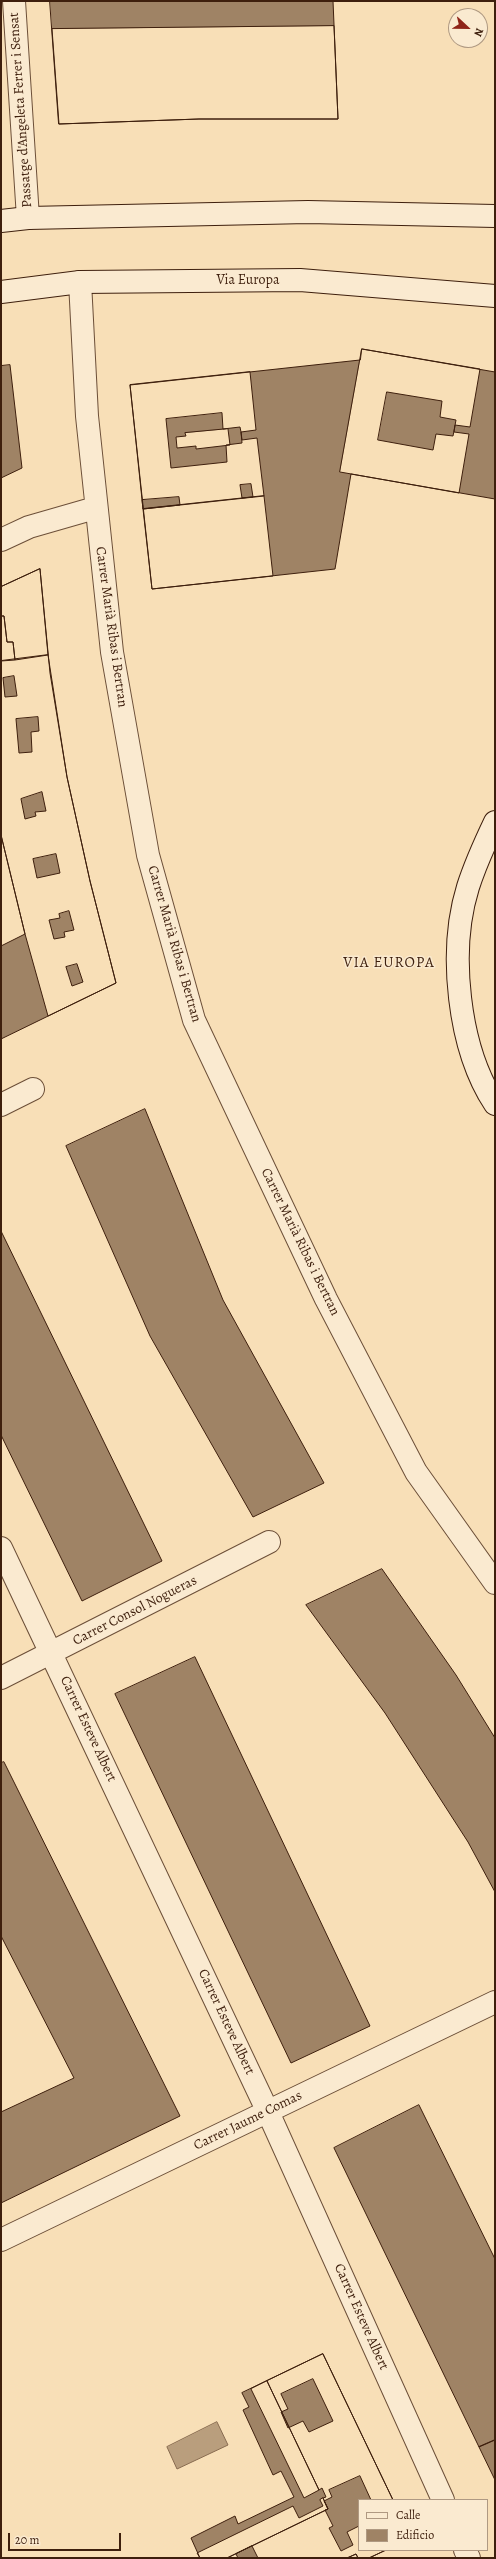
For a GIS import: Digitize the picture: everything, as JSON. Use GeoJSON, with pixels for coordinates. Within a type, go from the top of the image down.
{"type":"FeatureCollection","features":[{"type":"Feature","properties":{"kind":"street","name":"Passatge d'Angeleta Ferrer i Sensat"},"geometry":{"type":"LineString","coordinates":[[14,1],[28,218]]}},
{"type":"Feature","properties":{"kind":"street"},"geometry":{"type":"LineString","coordinates":[[1,221],[28,218],[308,212],[495,216]]}},
{"type":"Feature","properties":{"kind":"street","name":"Via Europa"},"geometry":{"type":"LineString","coordinates":[[1,292],[80,282],[300,280],[495,296]]}},
{"type":"Feature","properties":{"kind":"street","name":"Carrer Marià Ribas i Bertran"},"geometry":{"type":"LineString","coordinates":[[80,282],[86,416],[112,652],[148,855],[194,1020],[326,1299],[416,1472],[495,1583]]}},
{"type":"Feature","properties":{"kind":"street"},"geometry":{"type":"LineString","coordinates":[[1,540],[29,527],[95,508]]}},
{"type":"Feature","properties":{"kind":"street"},"geometry":{"type":"LineString","coordinates":[[495,822],[468,888],[460,927],[459,968],[461,1006],[472,1054],[495,1104]]}},
{"type":"Feature","properties":{"kind":"street"},"geometry":{"type":"LineString","coordinates":[[1,1105],[33,1090]]}},
{"type":"Feature","properties":{"kind":"street","name":"Carrer Consol Nogueras"},"geometry":{"type":"LineString","coordinates":[[1,1678],[53,1654],[269,1542]]}},
{"type":"Feature","properties":{"kind":"street","name":"Carrer Esteve Albert"},"geometry":{"type":"LineString","coordinates":[[1,1548],[53,1654],[268,2112],[443,2499]]}},
{"type":"Feature","properties":{"kind":"street","name":"Carrer Jaume Comas"},"geometry":{"type":"LineString","coordinates":[[1,2240],[495,2002]]}},
{"type":"Feature","properties":{"kind":"shaded area"},"geometry":{"type":"Polygon","coordinates":[[[217,2422],[228,2445],[177,2469],[167,2447],[217,2422]]]}},
{"type":"Feature","properties":{"kind":"building"},"geometry":{"type":"Polygon","coordinates":[[[50,1],[333,1],[338,119],[199,119],[59,124],[50,1]]]}},
{"type":"Feature","properties":{"kind":"building"},"geometry":{"type":"Polygon","coordinates":[[[334,26],[338,119],[199,119],[59,124],[52,29],[334,26]]]}},
{"type":"Feature","properties":{"kind":"building"},"geometry":{"type":"Polygon","coordinates":[[[362,349],[480,369],[470,427],[455,425],[454,432],[469,434],[459,493],[340,472],[362,349]]]}},
{"type":"Feature","properties":{"kind":"building"},"geometry":{"type":"Polygon","coordinates":[[[362,349],[495,372],[495,499],[351,474],[335,569],[152,589],[130,385],[360,360],[362,349]]]}},
{"type":"Feature","properties":{"kind":"building"},"geometry":{"type":"Polygon","coordinates":[[[10,365],[22,468],[1,478],[1,366],[10,365]]]}},
{"type":"Feature","properties":{"kind":"building"},"geometry":{"type":"Polygon","coordinates":[[[250,372],[256,430],[241,432],[242,440],[257,438],[264,496],[143,509],[130,385],[250,372]]]}},
{"type":"Feature","properties":{"kind":"building"},"geometry":{"type":"Polygon","coordinates":[[[387,392],[442,401],[440,417],[456,420],[453,436],[436,434],[433,450],[378,440],[387,392]]]}},
{"type":"Feature","properties":{"kind":"building"},"geometry":{"type":"Polygon","coordinates":[[[222,413],[223,429],[240,427],[241,432],[242,443],[226,445],[227,462],[171,468],[166,419],[222,413]]]}},
{"type":"Feature","properties":{"kind":"building"},"geometry":{"type":"Polygon","coordinates":[[[228,429],[230,445],[196,449],[196,446],[177,448],[176,437],[186,436],[185,433],[228,429]]]}},
{"type":"Feature","properties":{"kind":"building"},"geometry":{"type":"Polygon","coordinates":[[[251,484],[253,497],[242,498],[240,485],[251,484]]]}},
{"type":"Feature","properties":{"kind":"building"},"geometry":{"type":"Polygon","coordinates":[[[264,496],[273,576],[152,589],[143,509],[264,496]]]}},
{"type":"Feature","properties":{"kind":"building"},"geometry":{"type":"Polygon","coordinates":[[[179,497],[180,505],[143,509],[142,500],[179,497]]]}},
{"type":"Feature","properties":{"kind":"building"},"geometry":{"type":"Polygon","coordinates":[[[40,569],[50,673],[67,777],[90,881],[116,983],[1,1039],[1,946],[25,934],[1,835],[1,587],[40,569]]]}},
{"type":"Feature","properties":{"kind":"building"},"geometry":{"type":"Polygon","coordinates":[[[40,569],[48,655],[15,660],[13,642],[7,642],[4,616],[1,616],[1,587],[40,569]]]}},
{"type":"Feature","properties":{"kind":"building"},"geometry":{"type":"Polygon","coordinates":[[[1,616],[4,616],[7,642],[13,642],[15,660],[1,661],[1,616]]]}},
{"type":"Feature","properties":{"kind":"building"},"geometry":{"type":"Polygon","coordinates":[[[48,655],[67,777],[90,881],[116,983],[48,1016],[25,934],[1,835],[1,661],[48,655]]]}},
{"type":"Feature","properties":{"kind":"building"},"geometry":{"type":"Polygon","coordinates":[[[14,676],[17,696],[5,697],[3,678],[14,676]]]}},
{"type":"Feature","properties":{"kind":"building"},"geometry":{"type":"Polygon","coordinates":[[[38,717],[39,731],[31,732],[32,752],[19,753],[16,719],[38,717]]]}},
{"type":"Feature","properties":{"kind":"building"},"geometry":{"type":"Polygon","coordinates":[[[42,792],[46,811],[35,812],[36,816],[25,819],[21,799],[42,792]]]}},
{"type":"Feature","properties":{"kind":"building"},"geometry":{"type":"Polygon","coordinates":[[[56,854],[60,873],[37,878],[33,859],[56,854]]]}},
{"type":"Feature","properties":{"kind":"building"},"geometry":{"type":"Polygon","coordinates":[[[69,911],[74,930],[64,932],[65,937],[54,939],[49,920],[60,918],[59,914],[69,911]]]}},
{"type":"Feature","properties":{"kind":"building"},"geometry":{"type":"Polygon","coordinates":[[[77,964],[83,982],[72,986],[66,967],[77,964]]]}},
{"type":"Feature","properties":{"kind":"building"},"geometry":{"type":"Polygon","coordinates":[[[145,1109],[223,1300],[324,1483],[253,1517],[150,1336],[66,1146],[145,1109]]]}},
{"type":"Feature","properties":{"kind":"building"},"geometry":{"type":"Polygon","coordinates":[[[1,1231],[162,1561],[82,1601],[1,1435],[1,1231]]]}},
{"type":"Feature","properties":{"kind":"building"},"geometry":{"type":"Polygon","coordinates":[[[382,1569],[456,1675],[495,1738],[495,1892],[468,1842],[385,1713],[306,1605],[382,1569]]]}},
{"type":"Feature","properties":{"kind":"building"},"geometry":{"type":"Polygon","coordinates":[[[195,1657],[370,2026],[291,2063],[115,1694],[195,1657]]]}},
{"type":"Feature","properties":{"kind":"building"},"geometry":{"type":"Polygon","coordinates":[[[4,1762],[180,2116],[1,2203],[1,2112],[74,2078],[1,1936],[1,1763],[4,1762]]]}},
{"type":"Feature","properties":{"kind":"building"},"geometry":{"type":"Polygon","coordinates":[[[419,2105],[495,2259],[495,2440],[479,2447],[334,2148],[419,2105]]]}},
{"type":"Feature","properties":{"kind":"building"},"geometry":{"type":"Polygon","coordinates":[[[323,2354],[393,2499],[358,2499],[358,2551],[384,2551],[369,2558],[358,2558],[356,2554],[347,2558],[227,2558],[328,2509],[323,2498],[326,2497],[322,2488],[319,2490],[267,2381],[323,2354]]]}},
{"type":"Feature","properties":{"kind":"building"},"geometry":{"type":"Polygon","coordinates":[[[323,2354],[393,2499],[358,2499],[358,2551],[384,2551],[369,2558],[358,2558],[356,2554],[347,2558],[200,2558],[191,2538],[235,2516],[238,2524],[294,2497],[281,2471],[273,2475],[243,2410],[249,2407],[242,2393],[323,2354]]]}},
{"type":"Feature","properties":{"kind":"building"},"geometry":{"type":"Polygon","coordinates":[[[313,2379],[333,2421],[309,2432],[303,2421],[288,2428],[281,2412],[288,2409],[281,2394],[313,2379]]]}},
{"type":"Feature","properties":{"kind":"building"},"geometry":{"type":"Polygon","coordinates":[[[267,2381],[319,2490],[304,2498],[251,2389],[267,2381]]]}},
{"type":"Feature","properties":{"kind":"building"},"geometry":{"type":"Polygon","coordinates":[[[495,2440],[495,2480],[479,2447],[495,2440]]]}},
{"type":"Feature","properties":{"kind":"building"},"geometry":{"type":"Polygon","coordinates":[[[360,2476],[371,2499],[358,2499],[358,2526],[347,2532],[353,2545],[341,2551],[329,2528],[333,2526],[325,2510],[328,2509],[324,2501],[332,2497],[329,2490],[360,2476]]]}},
{"type":"Feature","properties":{"kind":"building"},"geometry":{"type":"Polygon","coordinates":[[[323,2498],[328,2509],[227,2558],[200,2558],[197,2553],[293,2506],[299,2518],[323,2506],[320,2500],[323,2498]]]}},
{"type":"Feature","properties":{"kind":"building"},"geometry":{"type":"Polygon","coordinates":[[[252,2546],[258,2558],[238,2558],[236,2554],[252,2546]]]}},
{"type":"Feature","properties":{"kind":"district","name":"VIA EUROPA"},"geometry":{"type":"Point","coordinates":[389,963]}}]}
